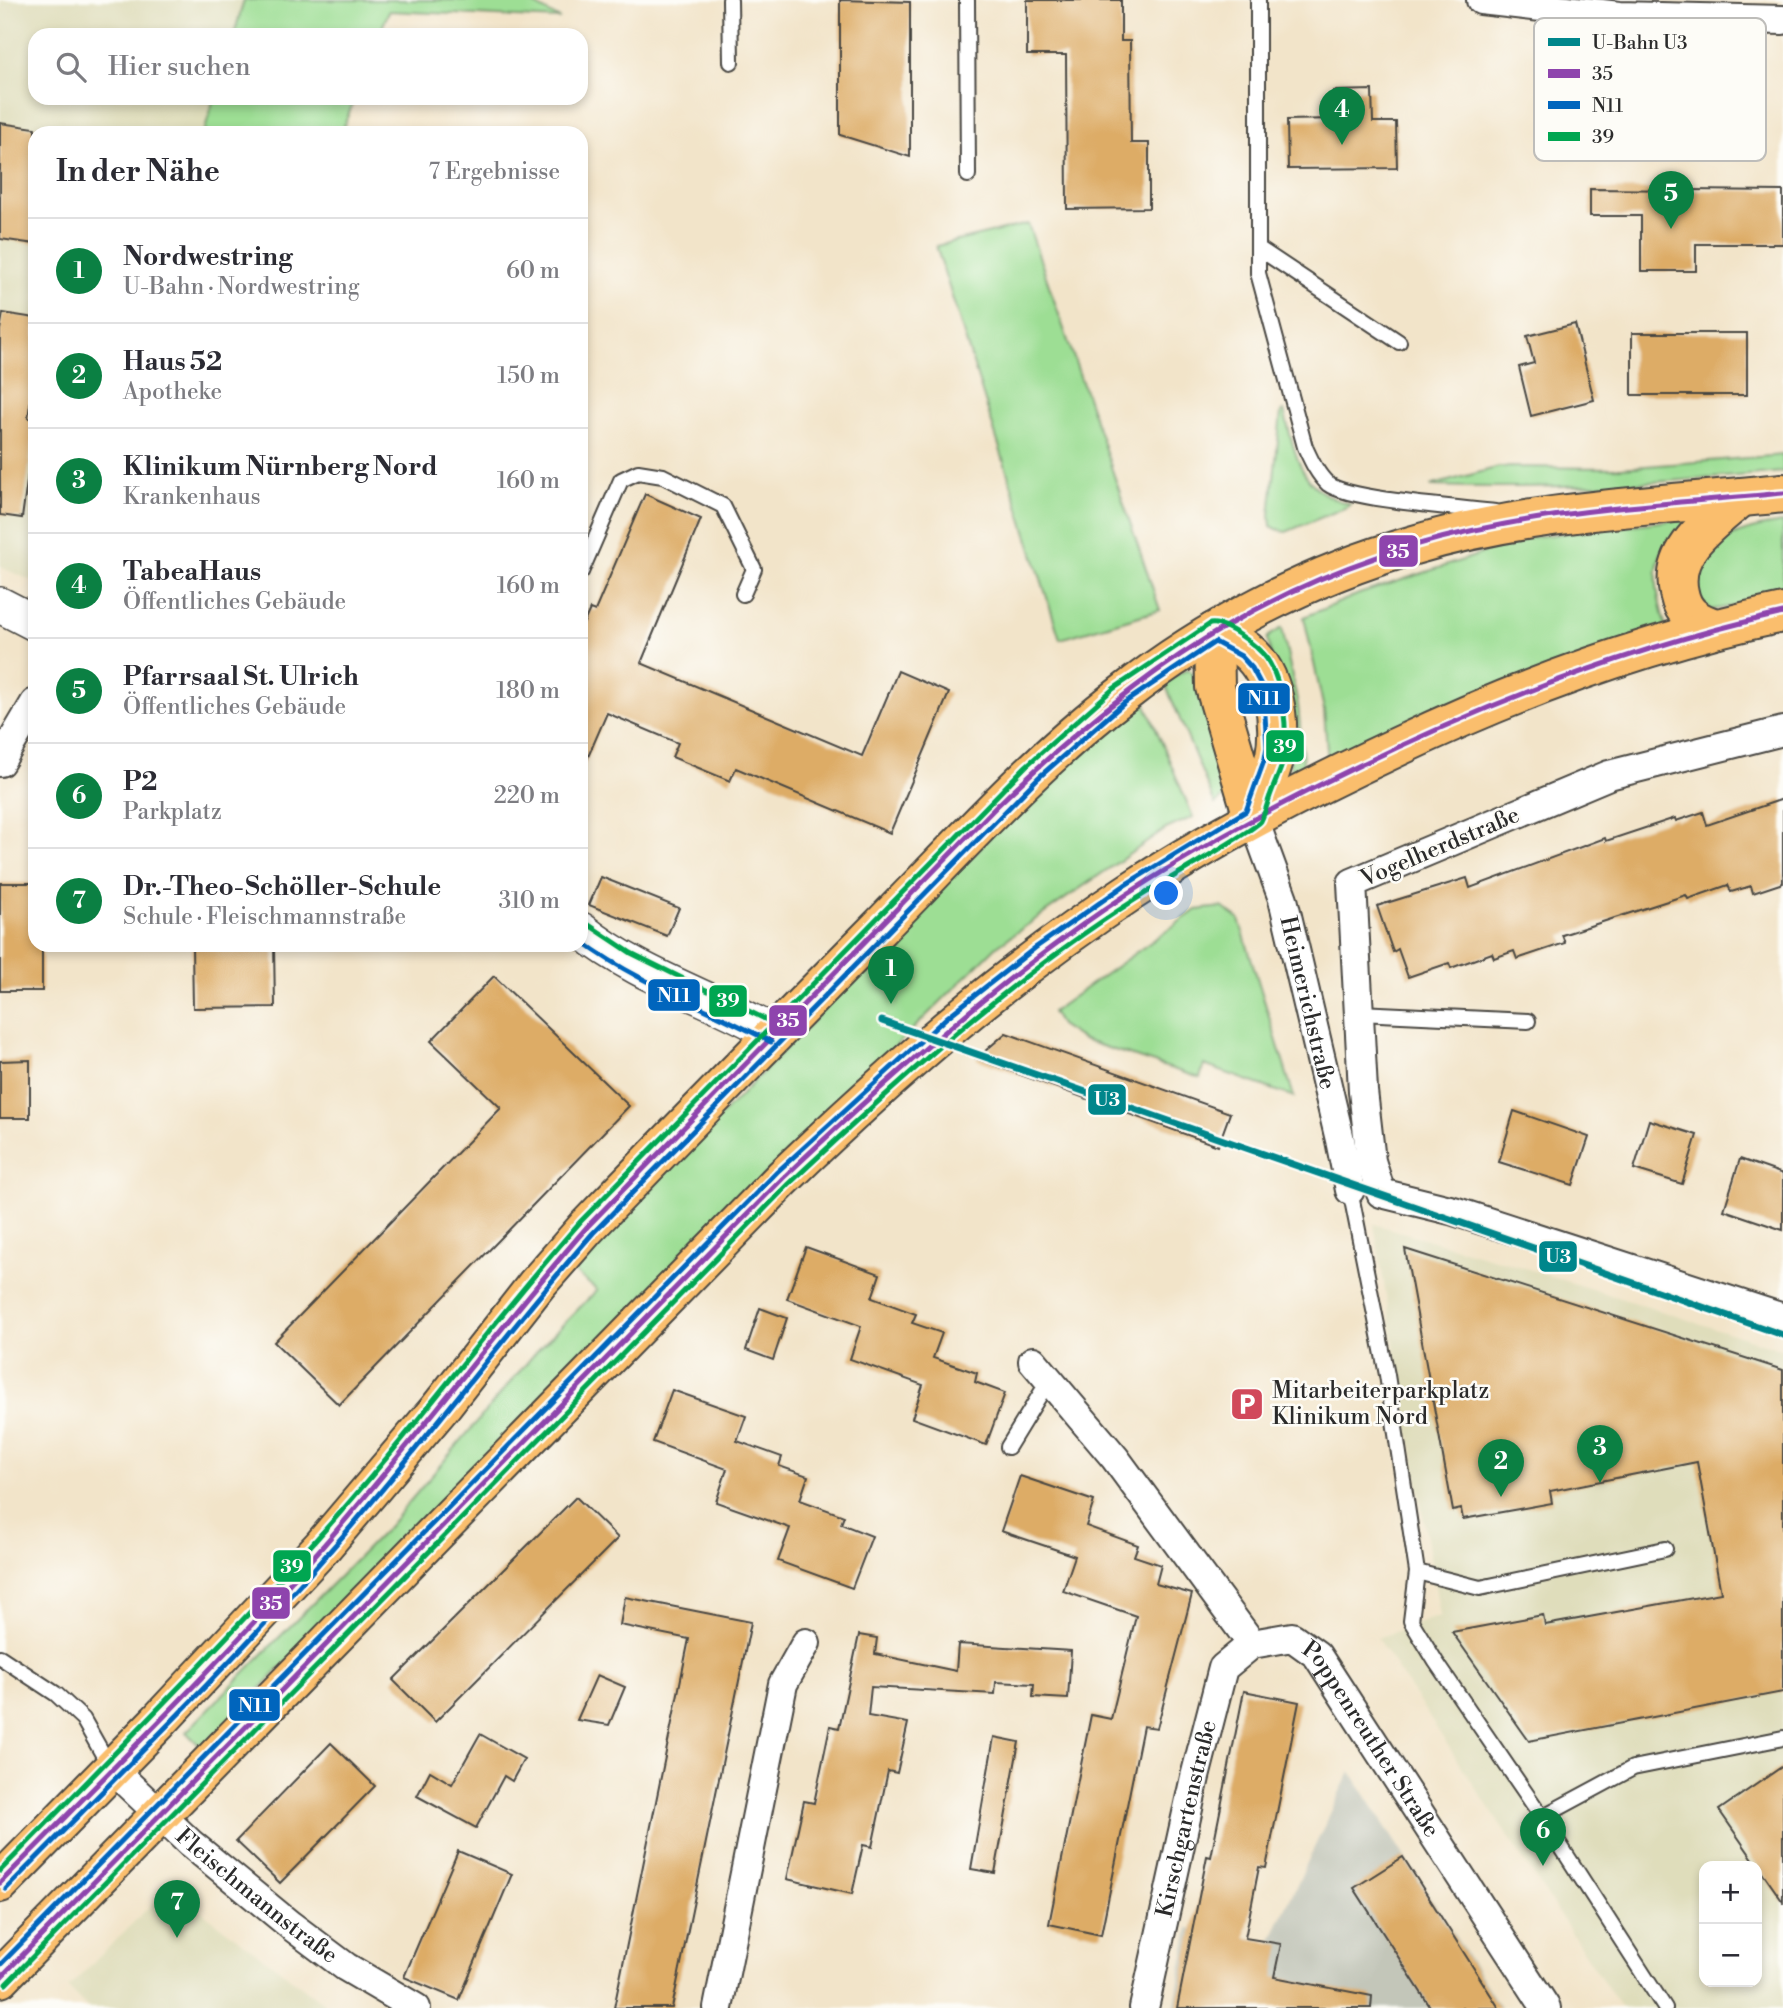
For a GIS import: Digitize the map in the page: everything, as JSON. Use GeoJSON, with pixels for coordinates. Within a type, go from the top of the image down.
{"type":"FeatureCollection","features":[{"type":"Feature","properties":{"kind":"main road"},"geometry":{"type":"LineString","coordinates":[[0,1883],[323,1547],[439,1409],[562,1255],[1032,772],[1119,696],[1214,632],[1299,588],[1371,559],[1454,533],[1532,517],[1783,493]]}},
{"type":"Feature","properties":{"kind":"main road"},"geometry":{"type":"LineString","coordinates":[[1716,628],[1696,621],[1685,610],[1677,584],[1677,569],[1688,547],[1741,497]]}},
{"type":"Feature","properties":{"kind":"main road"},"geometry":{"type":"LineString","coordinates":[[0,1978],[774,1188],[872,1095],[952,1025],[1040,955],[1130,892],[1253,817],[1412,739],[1536,685],[1605,661],[1716,628],[1783,613]]}},
{"type":"Feature","properties":{"kind":"main road"},"geometry":{"type":"LineString","coordinates":[[1214,632],[1246,649],[1259,663],[1269,682],[1273,698],[1276,747],[1253,817]]}},
{"type":"Feature","properties":{"kind":"main road"},"geometry":{"type":"LineString","coordinates":[[1214,632],[1215,687],[1253,817]]}},
{"type":"Feature","properties":{"kind":"street"},"geometry":{"type":"LineString","coordinates":[[1480,0],[1619,16],[1701,18]]}},
{"type":"Feature","properties":{"kind":"street"},"geometry":{"type":"LineString","coordinates":[[0,606],[28,620]]}},
{"type":"Feature","properties":{"kind":"street"},"geometry":{"type":"LineString","coordinates":[[0,762],[28,715]]}},
{"type":"Feature","properties":{"kind":"street","name":"Vogelherdstraße"},"geometry":{"type":"LineString","coordinates":[[1783,731],[1609,775],[1352,883],[1363,1091],[1371,1161],[1381,1193],[1454,1211],[1783,1318]]}},
{"type":"Feature","properties":{"kind":"street","name":"Heimerichstraße"},"geometry":{"type":"LineString","coordinates":[[1253,817],[1283,899],[1350,1190]]}},
{"type":"Feature","properties":{"kind":"street"},"geometry":{"type":"LineString","coordinates":[[588,935],[634,966],[775,1034]]}},
{"type":"Feature","properties":{"kind":"street"},"geometry":{"type":"LineString","coordinates":[[1041,1370],[1115,1458],[1252,1644]]}},
{"type":"Feature","properties":{"kind":"street","name":"Poppenreuther Straße"},"geometry":{"type":"LineString","coordinates":[[1252,1644],[1292,1637],[1317,1655],[1546,2008]]}},
{"type":"Feature","properties":{"kind":"street"},"geometry":{"type":"LineString","coordinates":[[718,2008],[783,1685],[806,1643]]}},
{"type":"Feature","properties":{"kind":"street","name":"Kirschgartenstraße"},"geometry":{"type":"LineString","coordinates":[[1144,2008],[1195,1777],[1223,1668],[1252,1644]]}},
{"type":"Feature","properties":{"kind":"street","name":"Fleischmannstraße"},"geometry":{"type":"LineString","coordinates":[[111,1768],[158,1815],[222,1871],[312,1942],[346,1967],[416,2008]]}},
{"type":"Feature","properties":{"kind":"lane"},"geometry":{"type":"LineString","coordinates":[[730,0],[731,62]]}},
{"type":"Feature","properties":{"kind":"lane"},"geometry":{"type":"LineString","coordinates":[[967,0],[968,174]]}},
{"type":"Feature","properties":{"kind":"lane"},"geometry":{"type":"LineString","coordinates":[[1258,0],[1258,273],[1305,447],[1316,471],[1330,485],[1354,495],[1532,517]]}},
{"type":"Feature","properties":{"kind":"lane"},"geometry":{"type":"LineString","coordinates":[[1258,248],[1399,342]]}},
{"type":"Feature","properties":{"kind":"lane"},"geometry":{"type":"LineString","coordinates":[[588,556],[621,480],[638,472],[663,476],[723,506],[754,569],[743,594]]}},
{"type":"Feature","properties":{"kind":"lane"},"geometry":{"type":"LineString","coordinates":[[1359,1013],[1528,1021]]}},
{"type":"Feature","properties":{"kind":"lane"},"geometry":{"type":"LineString","coordinates":[[1350,1190],[1387,1375],[1417,1572],[1411,1621],[1665,2008]]}},
{"type":"Feature","properties":{"kind":"lane"},"geometry":{"type":"LineString","coordinates":[[1008,1447],[1041,1370]]}},
{"type":"Feature","properties":{"kind":"lane"},"geometry":{"type":"LineString","coordinates":[[1417,1572],[1480,1588],[1665,1549]]}},
{"type":"Feature","properties":{"kind":"lane"},"geometry":{"type":"LineString","coordinates":[[0,1657],[57,1694],[83,1718],[111,1768]]}},
{"type":"Feature","properties":{"kind":"lane"},"geometry":{"type":"LineString","coordinates":[[1542,1817],[1633,1768],[1783,1738]]}},
{"type":"Feature","properties":{"kind":"shaded area"},"geometry":{"type":"Polygon","coordinates":[[[0,0],[244,0],[236,28],[28,28],[28,105],[212,105],[206,126],[28,126],[28,579],[0,567],[0,0]]]}},
{"type":"Feature","properties":{"kind":"shaded area"},"geometry":{"type":"Polygon","coordinates":[[[1374,1224],[1522,1267],[1783,1350],[1783,2008],[1621,2008],[1377,1638],[1440,1616],[1374,1224]]]}},
{"type":"Feature","properties":{"kind":"shaded area"},"geometry":{"type":"Polygon","coordinates":[[[1350,1771],[1501,2008],[1174,2008],[1189,1928],[1270,1942],[1350,1771]]]}},
{"type":"Feature","properties":{"kind":"shaded area"},"geometry":{"type":"Polygon","coordinates":[[[169,1887],[330,2008],[88,2008],[68,1988],[169,1887]]]}},
{"type":"Feature","properties":{"kind":"green space"},"geometry":{"type":"Polygon","coordinates":[[[244,0],[526,0],[560,19],[389,11],[382,28],[236,28],[244,0]]]}},
{"type":"Feature","properties":{"kind":"green space"},"geometry":{"type":"Polygon","coordinates":[[[212,105],[352,105],[344,126],[206,126],[212,105]]]}},
{"type":"Feature","properties":{"kind":"green space"},"geometry":{"type":"Polygon","coordinates":[[[1028,224],[1160,610],[1060,639],[936,246],[1028,224]]]}},
{"type":"Feature","properties":{"kind":"green space"},"geometry":{"type":"Polygon","coordinates":[[[1284,411],[1302,470],[1320,491],[1350,504],[1286,532],[1271,526],[1270,515],[1281,413],[1284,411]]]}},
{"type":"Feature","properties":{"kind":"green space"},"geometry":{"type":"Polygon","coordinates":[[[1783,455],[1783,472],[1739,476],[1562,486],[1430,486],[1499,467],[1621,468],[1783,455]]]}},
{"type":"Feature","properties":{"kind":"green space"},"geometry":{"type":"Polygon","coordinates":[[[1708,516],[1678,533],[1668,542],[1662,553],[1658,564],[1657,589],[1666,627],[1328,763],[1324,710],[1304,617],[1359,594],[1475,556],[1516,539],[1708,516]]]}},
{"type":"Feature","properties":{"kind":"green space"},"geometry":{"type":"Polygon","coordinates":[[[1783,523],[1783,598],[1711,610],[1696,593],[1696,569],[1703,556],[1713,547],[1740,533],[1783,523]]]}},
{"type":"Feature","properties":{"kind":"green space"},"geometry":{"type":"Polygon","coordinates":[[[1282,628],[1298,705],[1304,773],[1295,774],[1291,769],[1278,682],[1267,639],[1282,628]]]}},
{"type":"Feature","properties":{"kind":"green space"},"geometry":{"type":"Polygon","coordinates":[[[1188,669],[1192,673],[1227,787],[1228,794],[1215,804],[1164,681],[1188,669]]]}},
{"type":"Feature","properties":{"kind":"green space"},"geometry":{"type":"Polygon","coordinates":[[[1142,695],[1193,817],[1166,829],[997,946],[772,1168],[202,1748],[186,1732],[389,1526],[536,1352],[597,1290],[572,1270],[1014,812],[1142,695]]]}},
{"type":"Feature","properties":{"kind":"green space"},"geometry":{"type":"Polygon","coordinates":[[[1222,907],[1239,919],[1294,1097],[1204,1065],[1200,1078],[1083,1040],[1060,1025],[1052,1012],[1196,910],[1222,907]]]}},
{"type":"Feature","properties":{"kind":"building"},"geometry":{"type":"Polygon","coordinates":[[[840,0],[910,2],[910,157],[840,135],[840,0]]]}},
{"type":"Feature","properties":{"kind":"building"},"geometry":{"type":"Polygon","coordinates":[[[1027,0],[1121,0],[1121,41],[1130,41],[1131,143],[1149,143],[1149,208],[1067,209],[1066,55],[1027,55],[1027,0]]]}},
{"type":"Feature","properties":{"kind":"building"},"geometry":{"type":"Polygon","coordinates":[[[1372,90],[1373,122],[1396,122],[1397,168],[1288,169],[1287,120],[1333,119],[1333,91],[1372,90]]]}},
{"type":"Feature","properties":{"kind":"building"},"geometry":{"type":"Polygon","coordinates":[[[0,123],[28,127],[28,243],[0,239],[0,123]]]}},
{"type":"Feature","properties":{"kind":"building"},"geometry":{"type":"Polygon","coordinates":[[[1590,189],[1783,191],[1783,244],[1696,244],[1696,271],[1641,271],[1641,216],[1590,216],[1590,189]]]}},
{"type":"Feature","properties":{"kind":"building"},"geometry":{"type":"Polygon","coordinates":[[[3,313],[28,317],[28,475],[22,518],[0,515],[0,330],[3,313]]]}},
{"type":"Feature","properties":{"kind":"building"},"geometry":{"type":"Polygon","coordinates":[[[1575,324],[1594,400],[1531,416],[1519,367],[1534,363],[1527,336],[1575,324]]]}},
{"type":"Feature","properties":{"kind":"building"},"geometry":{"type":"Polygon","coordinates":[[[1632,333],[1747,333],[1747,395],[1632,395],[1632,333]]]}},
{"type":"Feature","properties":{"kind":"building"},"geometry":{"type":"Polygon","coordinates":[[[645,494],[701,519],[641,663],[862,756],[898,671],[949,693],[890,833],[736,768],[730,781],[672,757],[678,743],[607,713],[588,757],[588,613],[590,609],[595,611],[645,494]]]}},
{"type":"Feature","properties":{"kind":"building"},"geometry":{"type":"Polygon","coordinates":[[[1783,799],[1783,883],[1753,893],[1751,886],[1731,892],[1728,885],[1688,899],[1686,895],[1562,935],[1565,943],[1517,959],[1514,951],[1494,958],[1492,953],[1451,968],[1449,963],[1408,977],[1398,949],[1393,952],[1377,906],[1467,878],[1470,888],[1605,838],[1606,841],[1675,818],[1676,821],[1703,812],[1707,825],[1783,799]]]}},
{"type":"Feature","properties":{"kind":"building"},"geometry":{"type":"Polygon","coordinates":[[[601,877],[679,908],[667,936],[589,905],[601,877]]]}},
{"type":"Feature","properties":{"kind":"building"},"geometry":{"type":"Polygon","coordinates":[[[0,883],[28,883],[28,952],[42,952],[42,991],[0,991],[0,883]]]}},
{"type":"Feature","properties":{"kind":"building"},"geometry":{"type":"Polygon","coordinates":[[[192,952],[274,952],[275,1007],[193,1008],[192,952]]]}},
{"type":"Feature","properties":{"kind":"building"},"geometry":{"type":"Polygon","coordinates":[[[494,976],[629,1106],[339,1405],[274,1342],[501,1108],[431,1041],[494,976]]]}},
{"type":"Feature","properties":{"kind":"building"},"geometry":{"type":"Polygon","coordinates":[[[1006,1033],[1230,1113],[1218,1146],[976,1059],[1006,1033]]]}},
{"type":"Feature","properties":{"kind":"building"},"geometry":{"type":"Polygon","coordinates":[[[30,1060],[30,1118],[0,1118],[0,1061],[30,1060]]]}},
{"type":"Feature","properties":{"kind":"building"},"geometry":{"type":"Polygon","coordinates":[[[1514,1111],[1589,1137],[1573,1185],[1499,1162],[1514,1111]]]}},
{"type":"Feature","properties":{"kind":"building"},"geometry":{"type":"Polygon","coordinates":[[[1649,1120],[1697,1135],[1682,1184],[1634,1169],[1649,1120]]]}},
{"type":"Feature","properties":{"kind":"building"},"geometry":{"type":"Polygon","coordinates":[[[1740,1159],[1783,1174],[1783,1230],[1724,1210],[1740,1159]]]}},
{"type":"Feature","properties":{"kind":"building"},"geometry":{"type":"Polygon","coordinates":[[[806,1247],[880,1274],[872,1298],[916,1314],[912,1323],[942,1333],[933,1358],[977,1373],[975,1382],[1005,1393],[986,1445],[912,1418],[923,1385],[850,1359],[861,1326],[787,1299],[806,1247]]]}},
{"type":"Feature","properties":{"kind":"building"},"geometry":{"type":"Polygon","coordinates":[[[1405,1249],[1783,1370],[1783,1692],[1529,1741],[1452,1632],[1543,1615],[1545,1625],[1721,1593],[1697,1462],[1550,1491],[1552,1503],[1463,1519],[1461,1509],[1453,1511],[1405,1249]]]}},
{"type":"Feature","properties":{"kind":"building"},"geometry":{"type":"Polygon","coordinates":[[[760,1308],[787,1318],[773,1360],[746,1350],[760,1308]]]}},
{"type":"Feature","properties":{"kind":"building"},"geometry":{"type":"Polygon","coordinates":[[[672,1390],[746,1416],[737,1441],[782,1457],[779,1466],[808,1476],[800,1500],[844,1516],[841,1524],[872,1536],[852,1588],[778,1561],[790,1528],[716,1502],[727,1469],[653,1442],[672,1390]]]}},
{"type":"Feature","properties":{"kind":"building"},"geometry":{"type":"Polygon","coordinates":[[[1020,1476],[1094,1501],[1086,1526],[1138,1545],[1134,1556],[1161,1565],[1156,1584],[1192,1594],[1157,1728],[1143,1726],[1101,1935],[1049,1924],[1091,1715],[1111,1719],[1136,1616],[1063,1591],[1075,1556],[1001,1531],[1020,1476]]]}},
{"type":"Feature","properties":{"kind":"building"},"geometry":{"type":"Polygon","coordinates":[[[576,1497],[618,1538],[435,1722],[393,1680],[576,1497]]]}},
{"type":"Feature","properties":{"kind":"building"},"geometry":{"type":"Polygon","coordinates":[[[625,1597],[751,1622],[672,2008],[614,2008],[689,1639],[620,1625],[625,1597]]]}},
{"type":"Feature","properties":{"kind":"building"},"geometry":{"type":"Polygon","coordinates":[[[859,1635],[877,1638],[875,1654],[956,1671],[958,1644],[1071,1651],[1068,1699],[1033,1697],[1034,1684],[996,1682],[995,1694],[871,1687],[868,1716],[908,1723],[897,1773],[888,1771],[872,1847],[863,1845],[852,1894],[787,1879],[804,1801],[814,1803],[830,1726],[839,1728],[859,1635]]]}},
{"type":"Feature","properties":{"kind":"building"},"geometry":{"type":"Polygon","coordinates":[[[597,1675],[625,1687],[609,1725],[577,1720],[597,1675]]]}},
{"type":"Feature","properties":{"kind":"building"},"geometry":{"type":"Polygon","coordinates":[[[1244,1691],[1299,1702],[1266,1868],[1259,1867],[1245,1938],[1281,1944],[1274,1977],[1372,1996],[1371,2008],[1177,2008],[1244,1691]]]}},
{"type":"Feature","properties":{"kind":"building"},"geometry":{"type":"Polygon","coordinates":[[[480,1734],[524,1759],[512,1781],[504,1776],[476,1828],[417,1796],[430,1771],[452,1784],[480,1734]]]}},
{"type":"Feature","properties":{"kind":"building"},"geometry":{"type":"Polygon","coordinates":[[[994,1737],[1019,1742],[995,1873],[971,1869],[994,1737]]]}},
{"type":"Feature","properties":{"kind":"building"},"geometry":{"type":"Polygon","coordinates":[[[331,1743],[375,1786],[280,1883],[236,1841],[331,1743]]]}},
{"type":"Feature","properties":{"kind":"building"},"geometry":{"type":"Polygon","coordinates":[[[1783,1766],[1783,1902],[1762,1872],[1762,1861],[1754,1861],[1719,1810],[1783,1766]]]}},
{"type":"Feature","properties":{"kind":"building"},"geometry":{"type":"Polygon","coordinates":[[[458,1851],[512,1874],[459,2000],[404,1977],[458,1851]]]}},
{"type":"Feature","properties":{"kind":"building"},"geometry":{"type":"Polygon","coordinates":[[[1403,1857],[1499,2008],[1431,2008],[1354,1888],[1403,1857]]]}},
{"type":"Feature","properties":{"kind":"metro line","name":"U3"},"geometry":{"type":"LineString","coordinates":[[882,1021],[1783,1335]]}},
{"type":"Feature","properties":{"kind":"transit line","name":"35"},"geometry":{"type":"LineString","coordinates":[[0,1883],[205,1674],[323,1546],[587,1227],[996,807],[1052,754],[1109,707],[1168,663],[1228,625],[1291,592],[1358,564],[1429,541],[1505,524],[1574,513],[1783,493]]}},
{"type":"Feature","properties":{"kind":"transit line","name":"35"},"geometry":{"type":"LineString","coordinates":[[0,1978],[783,1178],[928,1046],[1042,954],[1146,882],[1213,842],[1315,787],[1402,745],[1508,699],[1616,660],[1671,642],[1783,613]]}},
{"type":"Feature","properties":{"kind":"transit line","name":"39"},"geometry":{"type":"LineString","coordinates":[[0,1871],[198,1667],[349,1503],[581,1221],[1026,766],[1113,689],[1210,624],[1232,630],[1263,654],[1273,669],[1281,694],[1285,749],[1282,765],[1261,821],[1056,953],[964,1026],[832,1144],[789,1184],[6,1984]]}},
{"type":"Feature","properties":{"kind":"transit line","name":"N11"},"geometry":{"type":"LineString","coordinates":[[0,1965],[777,1172],[946,1018],[1035,948],[1125,885],[1246,811],[1267,747],[1261,685],[1252,668],[1241,656],[1215,642],[1124,703],[1038,778],[593,1233],[363,1513],[290,1596],[170,1723],[6,1889]]}},
{"type":"Feature","properties":{"kind":"transit line","name":"39"},"geometry":{"type":"LineString","coordinates":[[588,924],[631,953],[779,1026]]}},
{"type":"Feature","properties":{"kind":"transit line","name":"N11"},"geometry":{"type":"LineString","coordinates":[[588,946],[650,983],[771,1042]]}},
{"type":"Feature","properties":{"kind":"place","name":"TabeaHaus"},"geometry":{"type":"Point","coordinates":[1342,145]}},
{"type":"Feature","properties":{"kind":"place","name":"Pfarrsaal St. Ulrich"},"geometry":{"type":"Point","coordinates":[1671,229]}},
{"type":"Feature","properties":{"kind":"place","name":"Nordwestring"},"geometry":{"type":"Point","coordinates":[891,1004]}},
{"type":"Feature","properties":{"kind":"place","name":"Mitarbeiterparkplatz Klinikum Nord"},"geometry":{"type":"Point","coordinates":[1247,1404]}},
{"type":"Feature","properties":{"kind":"place","name":"Klinikum Nürnberg Nord"},"geometry":{"type":"Point","coordinates":[1600,1483]}},
{"type":"Feature","properties":{"kind":"place","name":"Haus 52"},"geometry":{"type":"Point","coordinates":[1501,1497]}},
{"type":"Feature","properties":{"kind":"place","name":"P2"},"geometry":{"type":"Point","coordinates":[1543,1866]}},
{"type":"Feature","properties":{"kind":"place","name":"Dr.-Theo-Schöller-Schule"},"geometry":{"type":"Point","coordinates":[177,1938]}}]}
